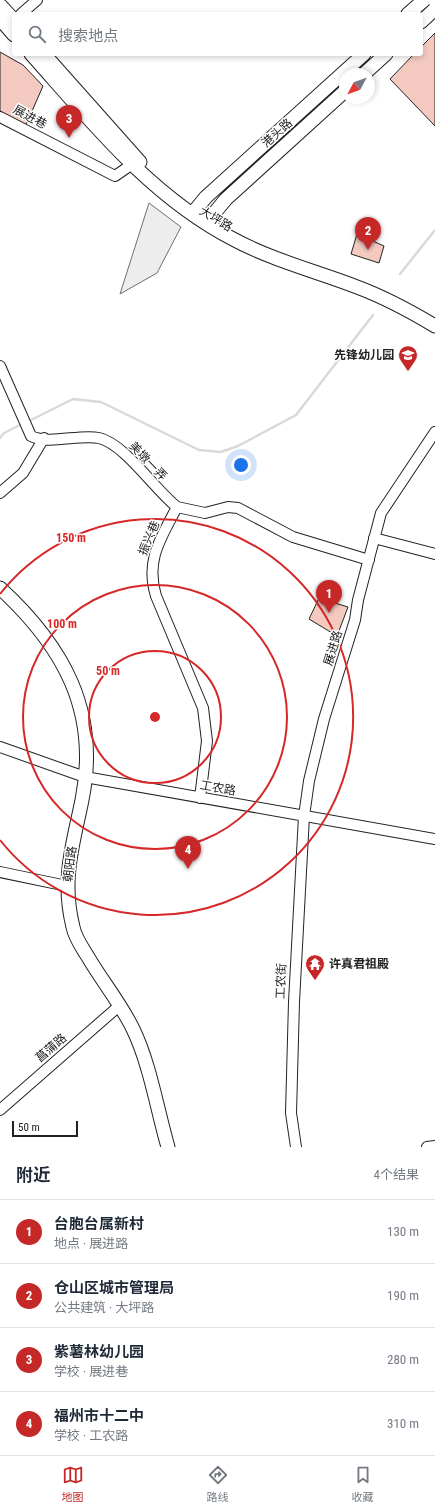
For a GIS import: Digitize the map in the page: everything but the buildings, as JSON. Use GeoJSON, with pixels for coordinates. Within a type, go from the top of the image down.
{"type":"FeatureCollection","features":[{"type":"Feature","properties":{"kind":"main road"},"geometry":{"type":"LineString","coordinates":[[410,12],[424,0]]}},
{"type":"Feature","properties":{"kind":"main road"},"geometry":{"type":"LineString","coordinates":[[0,5],[8,26]]}},
{"type":"Feature","properties":{"kind":"main road"},"geometry":{"type":"LineString","coordinates":[[423,20],[435,9]]}},
{"type":"Feature","properties":{"kind":"main road"},"geometry":{"type":"LineString","coordinates":[[33,56],[131,165],[170,199],[194,211]]}},
{"type":"Feature","properties":{"kind":"main road","name":"大坪路"},"geometry":{"type":"LineString","coordinates":[[46,56],[137,159],[194,211],[208,220],[260,243],[371,288],[435,316]]}},
{"type":"Feature","properties":{"kind":"main road","name":"港头路"},"geometry":{"type":"LineString","coordinates":[[194,211],[206,197],[362,56]]}},
{"type":"Feature","properties":{"kind":"main road"},"geometry":{"type":"LineString","coordinates":[[371,68],[384,56]]}},
{"type":"Feature","properties":{"kind":"main road","name":"港头路"},"geometry":{"type":"LineString","coordinates":[[208,220],[226,199],[339,96]]}},
{"type":"Feature","properties":{"kind":"main road"},"geometry":{"type":"LineString","coordinates":[[395,299],[435,326]]}},
{"type":"Feature","properties":{"kind":"main road","name":"朝阳路"},"geometry":{"type":"LineString","coordinates":[[0,588],[46,636],[69,675],[77,698],[84,727],[85,778],[68,864],[67,886],[72,922],[75,934],[133,1029],[143,1055],[168,1147]]}},
{"type":"Feature","properties":{"kind":"street"},"geometry":{"type":"LineString","coordinates":[[23,12],[37,0]]}},
{"type":"Feature","properties":{"kind":"street"},"geometry":{"type":"LineString","coordinates":[[432,0],[435,3]]}},
{"type":"Feature","properties":{"kind":"street","name":"展进巷"},"geometry":{"type":"LineString","coordinates":[[0,116],[115,176],[131,165]]}},
{"type":"Feature","properties":{"kind":"street","name":"美墩一弄"},"geometry":{"type":"LineString","coordinates":[[0,366],[28,430],[34,437],[95,437],[105,440],[125,454],[177,508]]}},
{"type":"Feature","properties":{"kind":"street","name":"展进路"},"geometry":{"type":"LineString","coordinates":[[304,816],[309,780],[324,719],[355,620],[358,600],[378,522],[385,506],[435,432]]}},
{"type":"Feature","properties":{"kind":"street"},"geometry":{"type":"LineString","coordinates":[[0,493],[23,473],[44,438]]}},
{"type":"Feature","properties":{"kind":"street"},"geometry":{"type":"LineString","coordinates":[[177,508],[205,513],[228,508],[238,508],[277,530],[298,539],[369,560]]}},
{"type":"Feature","properties":{"kind":"street","name":"振兴巷"},"geometry":{"type":"LineString","coordinates":[[177,508],[154,554],[152,579],[156,596],[203,708],[207,741],[200,798]]}},
{"type":"Feature","properties":{"kind":"street"},"geometry":{"type":"LineString","coordinates":[[374,538],[435,554]]}},
{"type":"Feature","properties":{"kind":"street","name":"工农路"},"geometry":{"type":"LineString","coordinates":[[0,747],[85,778],[435,839]]}},
{"type":"Feature","properties":{"kind":"street","name":"工农街"},"geometry":{"type":"LineString","coordinates":[[296,1147],[292,1128],[291,1107],[296,948],[304,816]]}},
{"type":"Feature","properties":{"kind":"street"},"geometry":{"type":"LineString","coordinates":[[0,872],[67,886]]}},
{"type":"Feature","properties":{"kind":"street","name":"菖蒲路"},"geometry":{"type":"LineString","coordinates":[[0,1110],[119,1006]]}},
{"type":"Feature","properties":{"kind":"street"},"geometry":{"type":"LineString","coordinates":[[427,1147],[435,1146]]}},
{"type":"Feature","properties":{"kind":"shaded area"},"geometry":{"type":"Polygon","coordinates":[[[149,203],[181,227],[157,273],[120,294],[149,203]]]}},
{"type":"Feature","properties":{"kind":"waterway"},"geometry":{"type":"LineString","coordinates":[[400,274],[435,230]]}},
{"type":"Feature","properties":{"kind":"waterway"},"geometry":{"type":"LineString","coordinates":[[27,422],[73,399],[101,402],[199,450],[221,452],[238,446],[296,415],[373,315]]}},
{"type":"Feature","properties":{"kind":"waterway"},"geometry":{"type":"LineString","coordinates":[[0,438],[4,433],[22,424]]}},
{"type":"Feature","properties":{"kind":"place","name":"紫薯林幼儿园"},"geometry":{"type":"Point","coordinates":[69,138]}},
{"type":"Feature","properties":{"kind":"place","name":"仓山区城市管理局"},"geometry":{"type":"Point","coordinates":[368,250]}},
{"type":"Feature","properties":{"kind":"place","name":"先锋幼儿园"},"geometry":{"type":"Point","coordinates":[408,372]}},
{"type":"Feature","properties":{"kind":"place","name":"台胞台属新村"},"geometry":{"type":"Point","coordinates":[329,613]}},
{"type":"Feature","properties":{"kind":"place","name":"福州市十二中"},"geometry":{"type":"Point","coordinates":[188,869]}},
{"type":"Feature","properties":{"kind":"place","name":"许真君祖殿"},"geometry":{"type":"Point","coordinates":[315,981]}}]}
